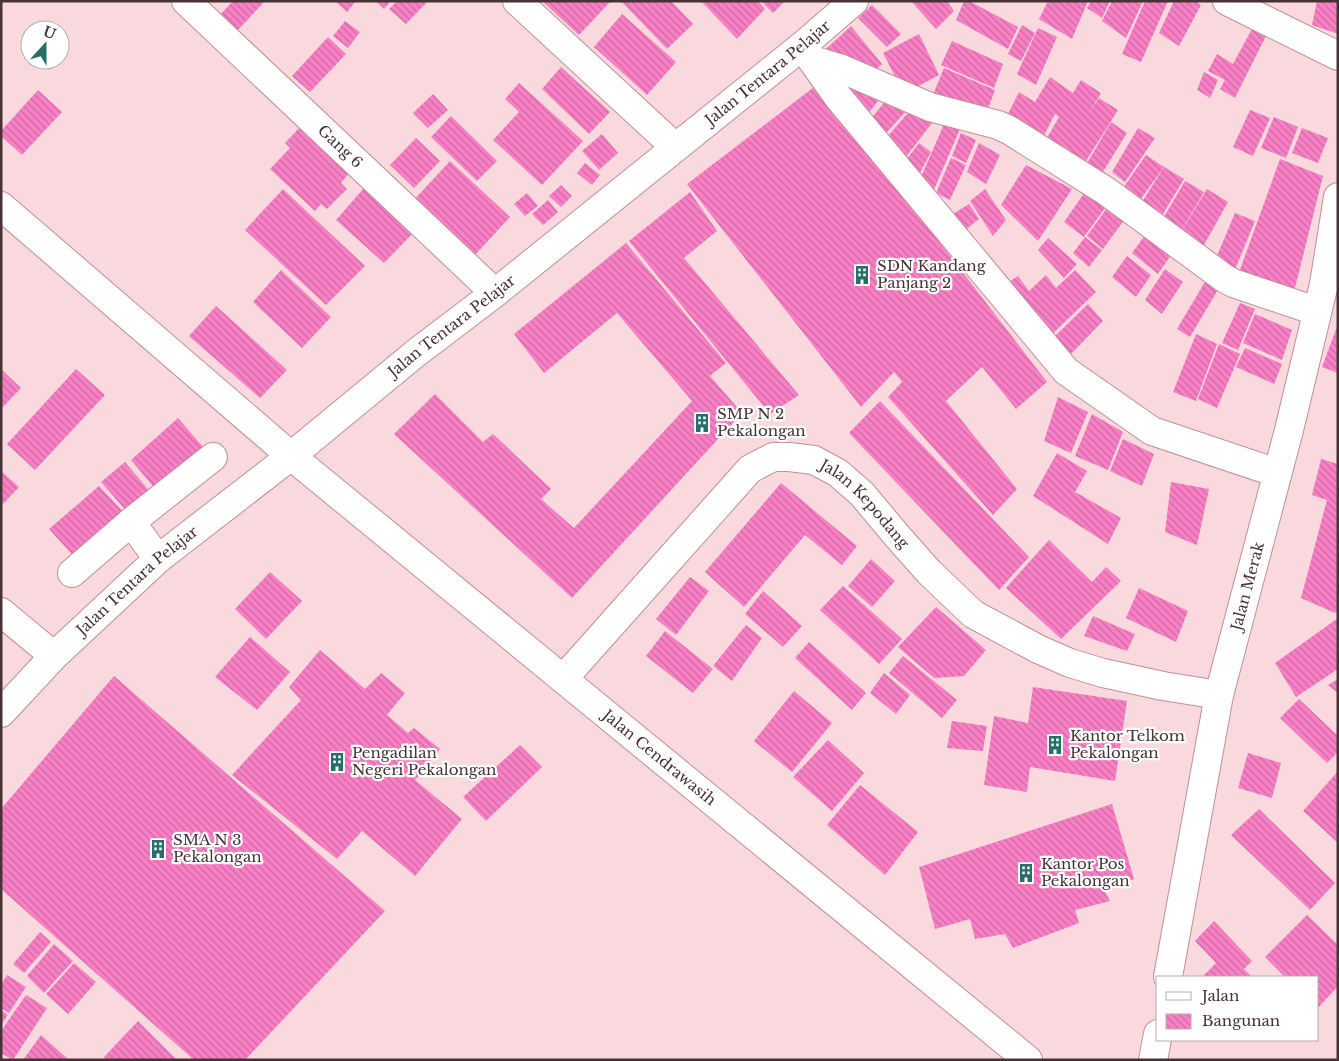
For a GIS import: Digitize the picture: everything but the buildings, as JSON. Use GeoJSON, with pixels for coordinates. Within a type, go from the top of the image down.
{"type":"FeatureCollection","features":[{"type":"Feature","properties":{"kind":"street","name":"Gang 6"},"geometry":{"type":"LineString","coordinates":[[186,1],[495,293]]}},
{"type":"Feature","properties":{"kind":"street"},"geometry":{"type":"LineString","coordinates":[[516,1],[675,147]]}},
{"type":"Feature","properties":{"kind":"street","name":"Jalan Tentara Pelajar"},"geometry":{"type":"LineString","coordinates":[[1,714],[54,656],[158,559],[291,456],[675,147],[807,53],[854,1]]}},
{"type":"Feature","properties":{"kind":"street"},"geometry":{"type":"LineString","coordinates":[[1226,1],[1338,56]]}},
{"type":"Feature","properties":{"kind":"street"},"geometry":{"type":"LineString","coordinates":[[807,53],[930,107],[998,125],[1008,130],[1106,191],[1224,278],[1233,283],[1316,311]]}},
{"type":"Feature","properties":{"kind":"street"},"geometry":{"type":"LineString","coordinates":[[807,53],[838,97],[1066,371],[1152,431],[1277,473]]}},
{"type":"Feature","properties":{"kind":"street","name":"Jalan Merak"},"geometry":{"type":"LineString","coordinates":[[1168,976],[1219,695],[1296,401],[1316,311],[1331,288],[1338,197]]}},
{"type":"Feature","properties":{"kind":"street","name":"Jalan Cendrawasih"},"geometry":{"type":"LineString","coordinates":[[1,206],[291,456],[1028,1060]]}},
{"type":"Feature","properties":{"kind":"street"},"geometry":{"type":"LineString","coordinates":[[72,573],[131,522],[213,457]]}},
{"type":"Feature","properties":{"kind":"street","name":"Jalan Kepodang"},"geometry":{"type":"LineString","coordinates":[[563,679],[750,469],[773,457],[789,457],[814,460],[838,473],[862,494],[929,572],[973,614],[1070,663],[1103,673],[1163,686],[1219,695]]}},
{"type":"Feature","properties":{"kind":"street"},"geometry":{"type":"LineString","coordinates":[[131,522],[158,559]]}},
{"type":"Feature","properties":{"kind":"street"},"geometry":{"type":"LineString","coordinates":[[1,612],[54,656]]}},
{"type":"Feature","properties":{"kind":"street"},"geometry":{"type":"LineString","coordinates":[[1153,1060],[1157,1041]]}},
{"type":"Feature","properties":{"kind":"place","name":"SDN Kandang Panjang 2"},"geometry":{"type":"Point","coordinates":[862,275]}},
{"type":"Feature","properties":{"kind":"place","name":"SMP N 2 Pekalongan"},"geometry":{"type":"Point","coordinates":[702,423]}},
{"type":"Feature","properties":{"kind":"place","name":"Kantor Telkom Pekalongan"},"geometry":{"type":"Point","coordinates":[1055,745]}},
{"type":"Feature","properties":{"kind":"place","name":"Pengadilan Negeri Pekalongan"},"geometry":{"type":"Point","coordinates":[337,762]}},
{"type":"Feature","properties":{"kind":"place","name":"SMA N 3 Pekalongan"},"geometry":{"type":"Point","coordinates":[158,849]}},
{"type":"Feature","properties":{"kind":"place","name":"Kantor Pos Pekalongan"},"geometry":{"type":"Point","coordinates":[1026,873]}}]}
